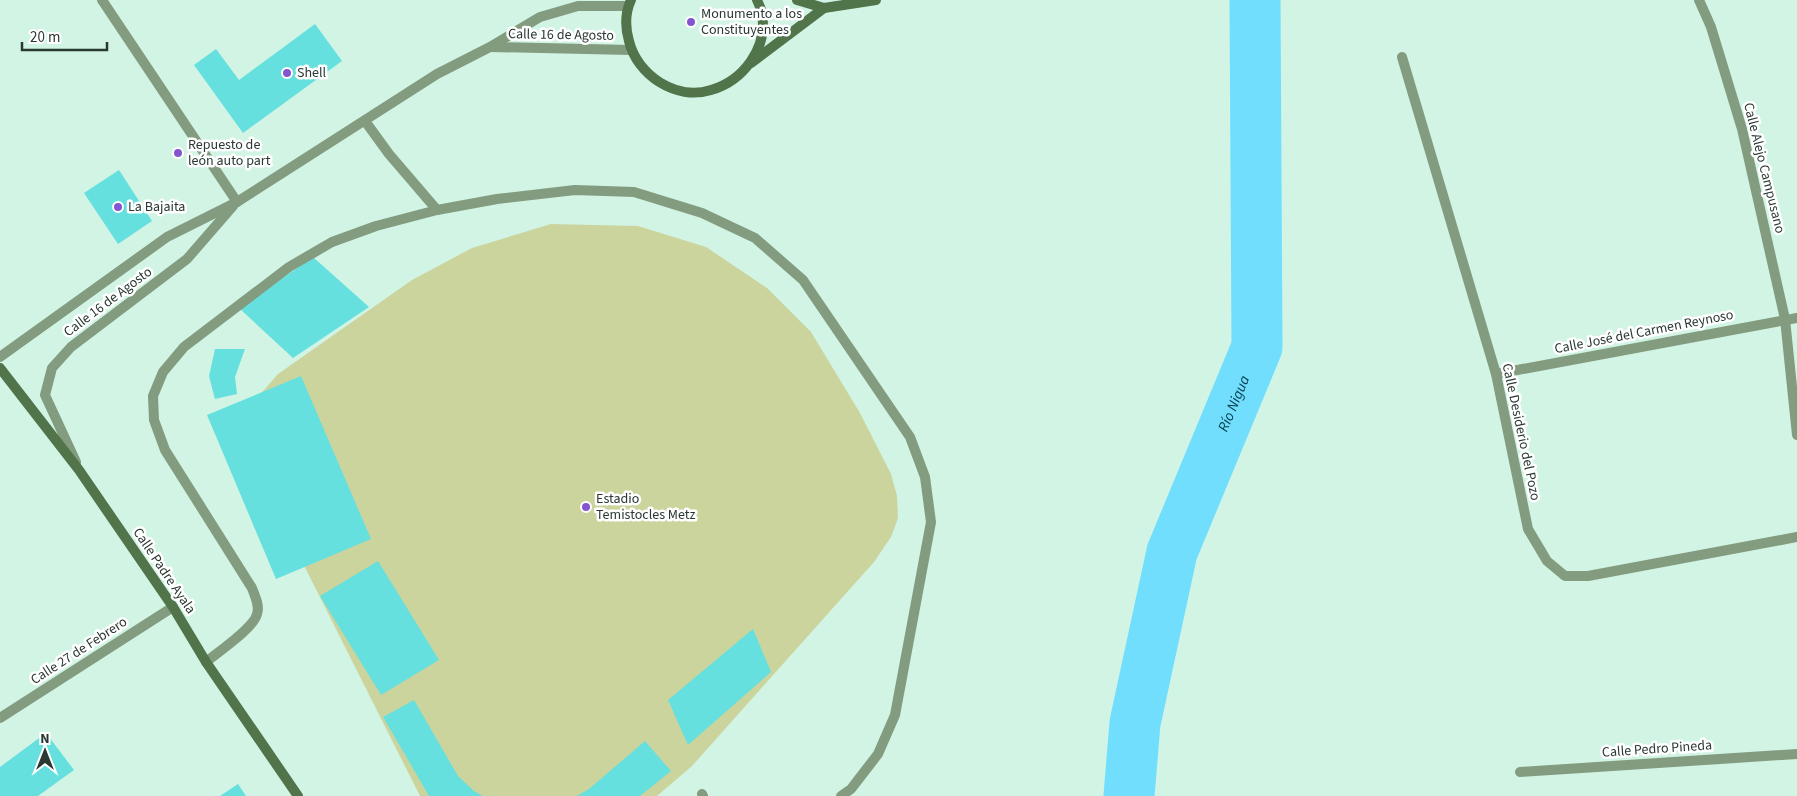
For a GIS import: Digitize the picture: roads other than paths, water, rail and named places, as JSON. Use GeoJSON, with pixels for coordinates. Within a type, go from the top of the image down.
{"type":"FeatureCollection","features":[{"type":"Feature","properties":{"kind":"main road"},"geometry":{"type":"LineString","coordinates":[[750,64],[761,40],[762,15],[757,0]]}},
{"type":"Feature","properties":{"kind":"main road"},"geometry":{"type":"LineString","coordinates":[[797,0],[824,8],[876,0]]}},
{"type":"Feature","properties":{"kind":"main road"},"geometry":{"type":"LineString","coordinates":[[629,3],[626,28],[631,50],[644,70],[663,85],[686,92],[710,90],[733,81],[750,64],[824,8]]}},
{"type":"Feature","properties":{"kind":"main road","name":"Calle Padre Ayala"},"geometry":{"type":"LineString","coordinates":[[0,368],[79,470],[172,607],[206,662],[298,796]]}},
{"type":"Feature","properties":{"kind":"street"},"geometry":{"type":"LineString","coordinates":[[102,0],[237,202]]}},
{"type":"Feature","properties":{"kind":"street","name":"Calle Alejo Campusano"},"geometry":{"type":"LineString","coordinates":[[1699,0],[1711,27],[1742,129],[1785,319],[1797,435]]}},
{"type":"Feature","properties":{"kind":"street","name":"Calle 16 de Agosto"},"geometry":{"type":"LineString","coordinates":[[0,356],[167,237],[237,202],[436,74],[490,47],[540,17],[578,6],[629,3]]}},
{"type":"Feature","properties":{"kind":"street","name":"Calle 16 de Agosto"},"geometry":{"type":"LineString","coordinates":[[490,47],[631,50]]}},
{"type":"Feature","properties":{"kind":"street","name":"Calle Desiderio del Pozo"},"geometry":{"type":"LineString","coordinates":[[1402,57],[1496,374],[1528,529],[1547,561],[1565,576],[1588,576],[1797,537]]}},
{"type":"Feature","properties":{"kind":"street"},"geometry":{"type":"LineString","coordinates":[[365,121],[436,210]]}},
{"type":"Feature","properties":{"kind":"street"},"geometry":{"type":"LineString","coordinates":[[206,662],[248,629],[258,615],[257,602],[252,588],[165,450],[154,420],[153,396],[163,372],[184,347],[289,267],[332,242],[376,226],[436,210],[497,200],[575,190],[634,192],[702,213],[755,238],[803,280],[910,437],[925,478],[932,522],[895,715],[878,754],[852,789],[841,796]]}},
{"type":"Feature","properties":{"kind":"street","name":"Calle 16 de Agosto"},"geometry":{"type":"LineString","coordinates":[[79,470],[45,395],[52,368],[71,347],[188,259],[237,202]]}},
{"type":"Feature","properties":{"kind":"street","name":"Calle José del Carmen Reynoso"},"geometry":{"type":"LineString","coordinates":[[1496,374],[1797,318]]}},
{"type":"Feature","properties":{"kind":"street","name":"Calle 27 de Febrero"},"geometry":{"type":"LineString","coordinates":[[0,718],[172,607]]}},
{"type":"Feature","properties":{"kind":"street","name":"Calle Pedro Pineda"},"geometry":{"type":"LineString","coordinates":[[1520,772],[1797,754]]}},
{"type":"Feature","properties":{"kind":"waterway","name":"Río Nigua"},"geometry":{"type":"LineString","coordinates":[[1129,796],[1135,723],[1172,552],[1257,347],[1255,0]]}},
{"type":"Feature","properties":{"kind":"place","name":"Monumento a los Constituyentes"},"geometry":{"type":"Point","coordinates":[691,22]}},
{"type":"Feature","properties":{"kind":"place","name":"Shell"},"geometry":{"type":"Point","coordinates":[287,73]}},
{"type":"Feature","properties":{"kind":"place","name":"Repuesto de león auto part"},"geometry":{"type":"Point","coordinates":[178,153]}},
{"type":"Feature","properties":{"kind":"place","name":"La Bajaita"},"geometry":{"type":"Point","coordinates":[118,207]}},
{"type":"Feature","properties":{"kind":"place","name":"Estadio Temistocles Metz"},"geometry":{"type":"Point","coordinates":[586,507]}}]}
